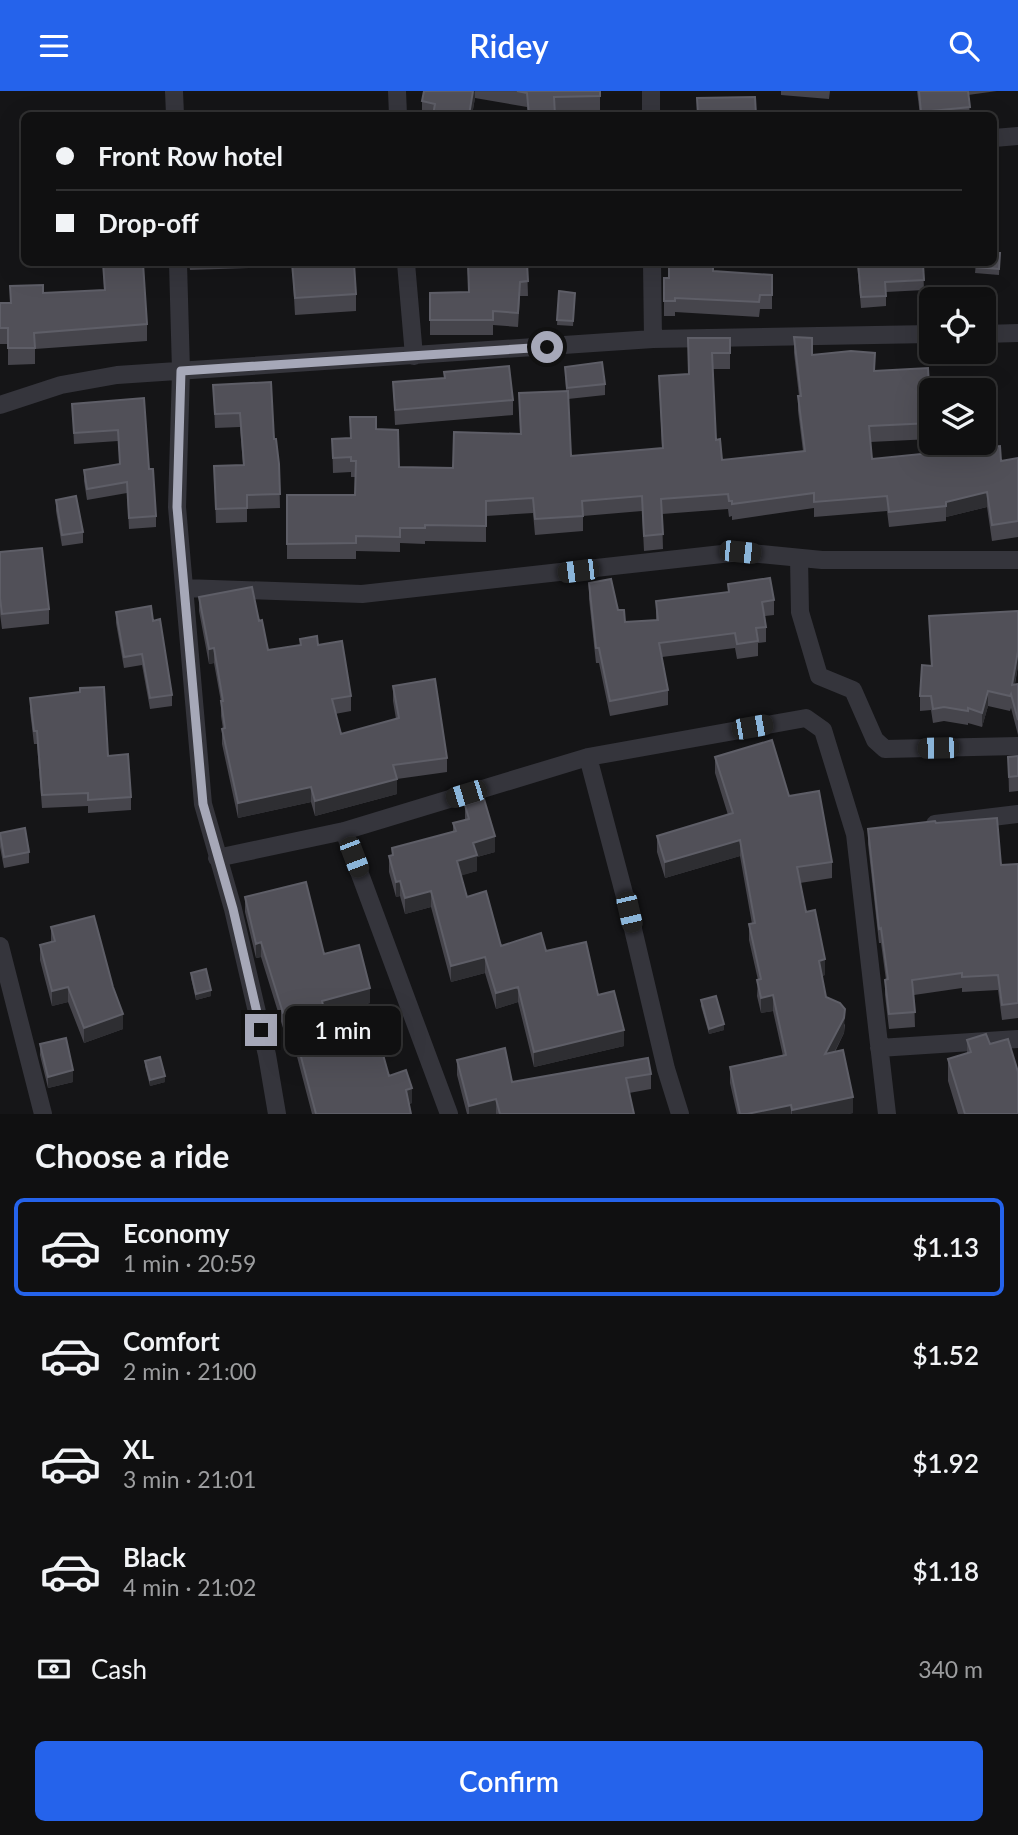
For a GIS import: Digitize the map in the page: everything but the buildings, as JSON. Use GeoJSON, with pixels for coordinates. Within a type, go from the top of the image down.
{"type":"FeatureCollection","features":[{"type":"Feature","properties":{"kind":"street"},"geometry":{"type":"LineString","coordinates":[[174,91],[175,112]]}},
{"type":"Feature","properties":{"kind":"street"},"geometry":{"type":"LineString","coordinates":[[397,91],[398,112]]}},
{"type":"Feature","properties":{"kind":"street"},"geometry":{"type":"LineString","coordinates":[[651,91],[651,112]]}},
{"type":"Feature","properties":{"kind":"street"},"geometry":{"type":"LineString","coordinates":[[997,138],[1018,136]]}},
{"type":"Feature","properties":{"kind":"street"},"geometry":{"type":"LineString","coordinates":[[178,266],[181,371],[177,507],[203,804],[239,936],[267,1055],[277,1114]]}},
{"type":"Feature","properties":{"kind":"street"},"geometry":{"type":"LineString","coordinates":[[406,266],[414,356]]}},
{"type":"Feature","properties":{"kind":"street"},"geometry":{"type":"LineString","coordinates":[[652,266],[653,339]]}},
{"type":"Feature","properties":{"kind":"street"},"geometry":{"type":"LineString","coordinates":[[996,334],[1018,333]]}},
{"type":"Feature","properties":{"kind":"street"},"geometry":{"type":"LineString","coordinates":[[0,404],[61,385],[117,375],[653,339],[919,334]]}},
{"type":"Feature","properties":{"kind":"street"},"geometry":{"type":"LineString","coordinates":[[184,587],[362,594],[740,552],[822,560],[1018,560]]}},
{"type":"Feature","properties":{"kind":"street"},"geometry":{"type":"LineString","coordinates":[[799,558],[800,612],[819,676],[853,690],[874,740],[885,749],[1018,746]]}},
{"type":"Feature","properties":{"kind":"street"},"geometry":{"type":"LineString","coordinates":[[217,858],[344,831],[588,757],[806,718],[823,730],[862,833],[879,1048],[887,1114]]}},
{"type":"Feature","properties":{"kind":"street"},"geometry":{"type":"LineString","coordinates":[[588,757],[629,912],[666,1069],[680,1114]]}},
{"type":"Feature","properties":{"kind":"street"},"geometry":{"type":"LineString","coordinates":[[920,826],[1018,814]]}},
{"type":"Feature","properties":{"kind":"street"},"geometry":{"type":"LineString","coordinates":[[344,831],[449,1114]]}},
{"type":"Feature","properties":{"kind":"street"},"geometry":{"type":"LineString","coordinates":[[0,946],[43,1114]]}},
{"type":"Feature","properties":{"kind":"street"},"geometry":{"type":"LineString","coordinates":[[879,1048],[1018,1039]]}},
{"type":"Feature","properties":{"kind":"route"},"geometry":{"type":"LineString","coordinates":[[261,1030],[233,909],[203,804],[177,507],[181,371],[547,347]]}}]}
